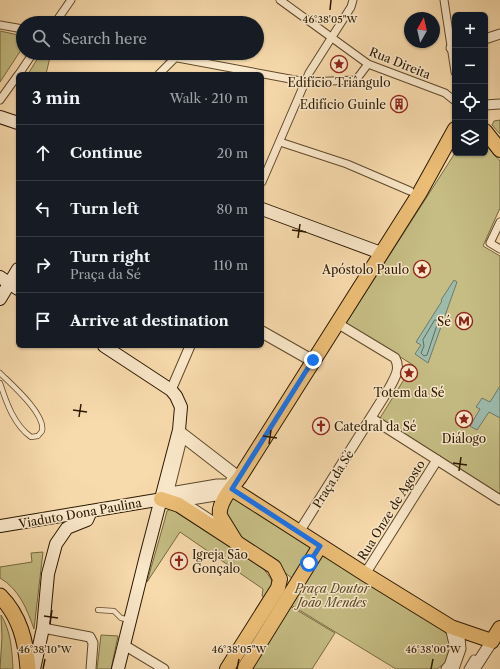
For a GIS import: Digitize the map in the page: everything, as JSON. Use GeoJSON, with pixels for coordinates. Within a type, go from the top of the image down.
{"type":"FeatureCollection","features":[{"type":"Feature","properties":{"kind":"highway"},"geometry":{"type":"LineString","coordinates":[[0,596],[14,613],[19,623],[24,640],[28,669]]}},
{"type":"Feature","properties":{"kind":"main road"},"geometry":{"type":"LineString","coordinates":[[0,117],[16,122]]}},
{"type":"Feature","properties":{"kind":"main road"},"geometry":{"type":"LineString","coordinates":[[236,542],[220,516],[223,501],[240,477],[419,194],[452,134]]}},
{"type":"Feature","properties":{"kind":"main road"},"geometry":{"type":"LineString","coordinates":[[488,136],[500,150]]}},
{"type":"Feature","properties":{"kind":"main road"},"geometry":{"type":"LineString","coordinates":[[264,210],[381,253]]}},
{"type":"Feature","properties":{"kind":"main road"},"geometry":{"type":"LineString","coordinates":[[0,299],[16,272]]}},
{"type":"Feature","properties":{"kind":"main road"},"geometry":{"type":"LineString","coordinates":[[107,348],[171,390],[176,396],[181,407],[179,430],[165,495],[118,669]]}},
{"type":"Feature","properties":{"kind":"main road"},"geometry":{"type":"LineString","coordinates":[[165,495],[232,489],[320,546],[451,627],[496,642],[500,628]]}},
{"type":"Feature","properties":{"kind":"main road"},"geometry":{"type":"LineString","coordinates":[[165,495],[274,567],[280,579],[278,588],[227,669]]}},
{"type":"Feature","properties":{"kind":"main road","name":"Viaduto Dona Paulina"},"geometry":{"type":"LineString","coordinates":[[0,526],[91,511],[165,495]]}},
{"type":"Feature","properties":{"kind":"main road"},"geometry":{"type":"LineString","coordinates":[[34,669],[42,628],[48,574],[56,544],[67,528],[87,520],[91,511]]}},
{"type":"Feature","properties":{"kind":"main road"},"geometry":{"type":"LineString","coordinates":[[244,669],[320,546]]}},
{"type":"Feature","properties":{"kind":"street"},"geometry":{"type":"LineString","coordinates":[[60,16],[71,0]]}},
{"type":"Feature","properties":{"kind":"street","name":"Rua Direita"},"geometry":{"type":"LineString","coordinates":[[280,0],[368,64],[445,93],[452,99]]}},
{"type":"Feature","properties":{"kind":"street"},"geometry":{"type":"LineString","coordinates":[[264,178],[310,73],[351,7],[353,0]]}},
{"type":"Feature","properties":{"kind":"street"},"geometry":{"type":"LineString","coordinates":[[444,0],[452,43]]}},
{"type":"Feature","properties":{"kind":"street"},"geometry":{"type":"LineString","coordinates":[[0,25],[16,28]]}},
{"type":"Feature","properties":{"kind":"street"},"geometry":{"type":"LineString","coordinates":[[488,38],[500,34]]}},
{"type":"Feature","properties":{"kind":"street"},"geometry":{"type":"LineString","coordinates":[[20,72],[29,60]]}},
{"type":"Feature","properties":{"kind":"street"},"geometry":{"type":"LineString","coordinates":[[161,72],[173,60]]}},
{"type":"Feature","properties":{"kind":"street"},"geometry":{"type":"LineString","coordinates":[[186,60],[251,72]]}},
{"type":"Feature","properties":{"kind":"street"},"geometry":{"type":"LineString","coordinates":[[264,74],[306,82],[356,80],[368,64]]}},
{"type":"Feature","properties":{"kind":"street"},"geometry":{"type":"LineString","coordinates":[[0,100],[16,77]]}},
{"type":"Feature","properties":{"kind":"street"},"geometry":{"type":"LineString","coordinates":[[488,105],[500,104]]}},
{"type":"Feature","properties":{"kind":"street"},"geometry":{"type":"LineString","coordinates":[[280,142],[347,164],[410,191]]}},
{"type":"Feature","properties":{"kind":"street"},"geometry":{"type":"LineString","coordinates":[[500,222],[490,243],[500,249]]}},
{"type":"Feature","properties":{"kind":"street","name":"Praça da Sé"},"geometry":{"type":"LineString","coordinates":[[299,532],[390,387],[398,369],[398,363],[395,358],[337,323]]}},
{"type":"Feature","properties":{"kind":"street"},"geometry":{"type":"LineString","coordinates":[[264,333],[313,360]]}},
{"type":"Feature","properties":{"kind":"street"},"geometry":{"type":"LineString","coordinates":[[171,390],[189,348]]}},
{"type":"Feature","properties":{"kind":"street"},"geometry":{"type":"LineString","coordinates":[[371,418],[500,500]]}},
{"type":"Feature","properties":{"kind":"street"},"geometry":{"type":"LineString","coordinates":[[179,430],[240,477]]}},
{"type":"Feature","properties":{"kind":"street"},"geometry":{"type":"LineString","coordinates":[[183,439],[232,477],[228,483],[217,483],[165,495],[183,439]]}},
{"type":"Feature","properties":{"kind":"street","name":"Rua Onze de Agosto"},"geometry":{"type":"LineString","coordinates":[[365,574],[437,460]]}},
{"type":"Feature","properties":{"kind":"street"},"geometry":{"type":"LineString","coordinates":[[222,496],[218,502],[216,512],[217,518],[222,526],[185,502],[222,496]]}},
{"type":"Feature","properties":{"kind":"street"},"geometry":{"type":"LineString","coordinates":[[447,669],[450,666],[456,648],[451,627]]}},
{"type":"Feature","properties":{"kind":"street"},"geometry":{"type":"LineString","coordinates":[[42,628],[90,637],[93,643],[91,669]]}},
{"type":"Feature","properties":{"kind":"street"},"geometry":{"type":"LineString","coordinates":[[455,669],[462,648],[461,637],[483,645],[468,669]]}},
{"type":"Feature","properties":{"kind":"street"},"geometry":{"type":"LineString","coordinates":[[474,669],[496,642]]}},
{"type":"Feature","properties":{"kind":"street"},"geometry":{"type":"LineString","coordinates":[[124,645],[164,669]]}},
{"type":"Feature","properties":{"kind":"lane"},"geometry":{"type":"LineString","coordinates":[[0,373],[28,400],[37,414],[42,431],[38,436],[30,437],[23,431],[7,404],[0,383]]}},
{"type":"Feature","properties":{"kind":"lane"},"geometry":{"type":"LineString","coordinates":[[98,610],[114,612],[121,618],[130,620]]}},
{"type":"Feature","properties":{"kind":"green space"},"geometry":{"type":"Polygon","coordinates":[[[0,31],[16,34],[16,58],[0,82],[0,31]]]}},
{"type":"Feature","properties":{"kind":"green space"},"geometry":{"type":"Polygon","coordinates":[[[37,60],[49,60],[46,72],[29,72],[37,60]]]}},
{"type":"Feature","properties":{"kind":"green space"},"geometry":{"type":"Polygon","coordinates":[[[500,120],[500,134],[492,125],[494,121],[500,120]]]}},
{"type":"Feature","properties":{"kind":"green space"},"geometry":{"type":"Polygon","coordinates":[[[488,147],[500,161],[500,208],[483,246],[500,256],[500,494],[380,418],[413,365],[346,323],[453,156],[488,156],[488,147]]]}},
{"type":"Feature","properties":{"kind":"green space","name":"Praça Doutor João Mendes"},"geometry":{"type":"Polygon","coordinates":[[[231,496],[311,548],[293,579],[237,535],[224,516],[231,496]]]}},
{"type":"Feature","properties":{"kind":"green space","name":"Praça Doutor João Mendes"},"geometry":{"type":"Polygon","coordinates":[[[172,508],[263,568],[272,583],[272,590],[268,600],[262,596],[263,589],[180,532],[147,582],[167,511],[172,508]]]}},
{"type":"Feature","properties":{"kind":"green space"},"geometry":{"type":"Polygon","coordinates":[[[43,552],[34,629],[22,600],[7,583],[0,578],[0,567],[32,562],[31,553],[43,552]]]}},
{"type":"Feature","properties":{"kind":"green space","name":"Praça Doutor João Mendes"},"geometry":{"type":"Polygon","coordinates":[[[322,554],[446,631],[451,647],[445,663],[437,669],[396,669],[291,605],[322,554]]]}},
{"type":"Feature","properties":{"kind":"green space"},"geometry":{"type":"Polygon","coordinates":[[[290,606],[335,633],[312,669],[251,669],[290,606]]]}},
{"type":"Feature","properties":{"kind":"green space"},"geometry":{"type":"Polygon","coordinates":[[[1,615],[9,634],[13,669],[0,669],[2,637],[1,615]]]}},
{"type":"Feature","properties":{"kind":"green space"},"geometry":{"type":"Polygon","coordinates":[[[101,635],[118,636],[111,669],[97,669],[101,635]]]}},
{"type":"Feature","properties":{"kind":"water"},"geometry":{"type":"Polygon","coordinates":[[[454,280],[457,282],[428,363],[415,354],[421,345],[416,342],[454,280]]]}},
{"type":"Feature","properties":{"kind":"water"},"geometry":{"type":"Polygon","coordinates":[[[500,386],[500,418],[489,412],[477,430],[470,426],[480,409],[476,407],[482,398],[490,402],[500,386]]]}},
{"type":"Feature","properties":{"kind":"place","name":"Edifício Triângulo"},"geometry":{"type":"Point","coordinates":[339,64]}},
{"type":"Feature","properties":{"kind":"place","name":"Edifício Guinle"},"geometry":{"type":"Point","coordinates":[399,104]}},
{"type":"Feature","properties":{"kind":"place","name":"Apóstolo Paulo"},"geometry":{"type":"Point","coordinates":[422,269]}},
{"type":"Feature","properties":{"kind":"place","name":"Sé"},"geometry":{"type":"Point","coordinates":[464,321]}},
{"type":"Feature","properties":{"kind":"place","name":"Totem da Sé"},"geometry":{"type":"Point","coordinates":[409,373]}},
{"type":"Feature","properties":{"kind":"place","name":"Diálogo"},"geometry":{"type":"Point","coordinates":[464,419]}},
{"type":"Feature","properties":{"kind":"place","name":"Catedral da Sé"},"geometry":{"type":"Point","coordinates":[321,426]}},
{"type":"Feature","properties":{"kind":"place","name":"Igreja São Gonçalo"},"geometry":{"type":"Point","coordinates":[179,561]}},
{"type":"Feature","properties":{"kind":"route"},"geometry":{"type":"LineString","coordinates":[[309,563],[320,546],[232,489],[313,360]]}}]}
